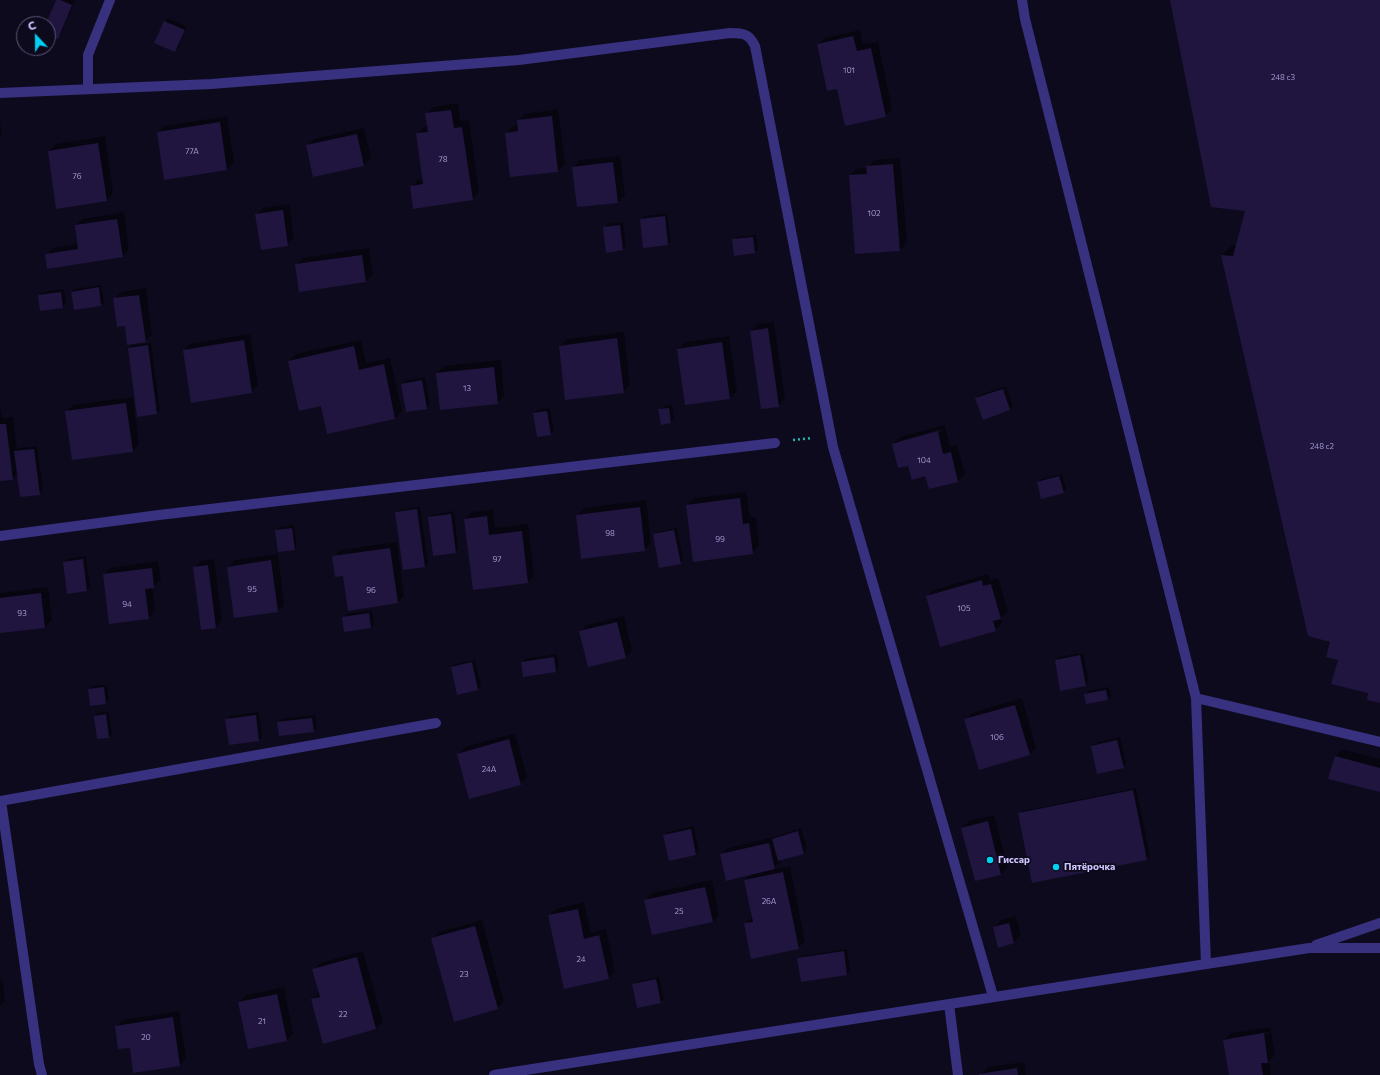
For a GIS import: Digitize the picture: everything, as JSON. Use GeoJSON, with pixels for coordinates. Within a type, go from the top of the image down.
{"type":"FeatureCollection","features":[{"type":"Feature","properties":{"kind":"street"},"geometry":{"type":"LineString","coordinates":[[88,89],[88,55],[110,0]]}},
{"type":"Feature","properties":{"kind":"street"},"geometry":{"type":"LineString","coordinates":[[1022,0],[1027,26],[1196,698],[1206,964]]}},
{"type":"Feature","properties":{"kind":"street"},"geometry":{"type":"LineString","coordinates":[[0,93],[211,84],[511,60],[730,33],[742,33],[751,38],[755,46],[831,436],[993,996]]}},
{"type":"Feature","properties":{"kind":"street"},"geometry":{"type":"LineString","coordinates":[[0,536],[159,514],[775,443]]}},
{"type":"Feature","properties":{"kind":"street"},"geometry":{"type":"LineString","coordinates":[[1196,698],[1380,742]]}},
{"type":"Feature","properties":{"kind":"street"},"geometry":{"type":"LineString","coordinates":[[42,1075],[39,1064],[1,801],[436,723]]}},
{"type":"Feature","properties":{"kind":"street"},"geometry":{"type":"LineString","coordinates":[[1309,948],[1380,923]]}},
{"type":"Feature","properties":{"kind":"street"},"geometry":{"type":"LineString","coordinates":[[494,1075],[993,996],[1309,948],[1380,948]]}},
{"type":"Feature","properties":{"kind":"street"},"geometry":{"type":"LineString","coordinates":[[949,1004],[958,1075]]}},
{"type":"Feature","properties":{"kind":"path"},"geometry":{"type":"LineString","coordinates":[[775,443],[831,436]]}},
{"type":"Feature","properties":{"kind":"building"},"geometry":{"type":"Polygon","coordinates":[[[56,0],[72,5],[58,39],[56,38],[56,16],[49,16],[56,0]]]}},
{"type":"Feature","properties":{"kind":"building"},"geometry":{"type":"Polygon","coordinates":[[[1170,0],[1380,0],[1380,703],[1367,700],[1368,693],[1331,684],[1338,660],[1326,657],[1330,642],[1308,636],[1221,255],[1233,256],[1245,211],[1211,207],[1170,0]]]}},
{"type":"Feature","properties":{"kind":"building"},"geometry":{"type":"Polygon","coordinates":[[[164,21],[185,30],[175,52],[154,43],[164,21]]]}},
{"type":"Feature","properties":{"kind":"building"},"geometry":{"type":"Polygon","coordinates":[[[853,36],[857,51],[871,48],[886,117],[845,126],[837,89],[827,91],[817,44],[853,36]]]}},
{"type":"Feature","properties":{"kind":"building"},"geometry":{"type":"Polygon","coordinates":[[[451,110],[454,128],[462,127],[473,200],[413,209],[410,186],[423,184],[416,133],[428,132],[425,113],[451,110]]]}},
{"type":"Feature","properties":{"kind":"building"},"geometry":{"type":"Polygon","coordinates":[[[552,116],[558,172],[510,177],[505,133],[518,131],[517,120],[552,116]]]}},
{"type":"Feature","properties":{"kind":"building"},"geometry":{"type":"Polygon","coordinates":[[[220,122],[227,170],[164,180],[157,132],[220,122]]]}},
{"type":"Feature","properties":{"kind":"building"},"geometry":{"type":"Polygon","coordinates":[[[357,134],[364,166],[313,177],[306,145],[357,134]]]}},
{"type":"Feature","properties":{"kind":"building"},"geometry":{"type":"Polygon","coordinates":[[[98,143],[107,201],[56,209],[48,151],[98,143]]]}},
{"type":"Feature","properties":{"kind":"building"},"geometry":{"type":"Polygon","coordinates":[[[613,162],[618,203],[577,207],[572,167],[613,162]]]}},
{"type":"Feature","properties":{"kind":"building"},"geometry":{"type":"Polygon","coordinates":[[[893,164],[900,251],[855,254],[849,175],[867,174],[866,166],[893,164]]]}},
{"type":"Feature","properties":{"kind":"building"},"geometry":{"type":"Polygon","coordinates":[[[283,210],[288,246],[261,250],[255,214],[283,210]]]}},
{"type":"Feature","properties":{"kind":"building"},"geometry":{"type":"Polygon","coordinates":[[[665,216],[668,245],[643,248],[640,219],[665,216]]]}},
{"type":"Feature","properties":{"kind":"building"},"geometry":{"type":"Polygon","coordinates":[[[117,219],[123,257],[47,269],[45,254],[78,249],[75,225],[117,219]]]}},
{"type":"Feature","properties":{"kind":"building"},"geometry":{"type":"Polygon","coordinates":[[[620,225],[623,250],[606,253],[603,227],[620,225]]]}},
{"type":"Feature","properties":{"kind":"building"},"geometry":{"type":"Polygon","coordinates":[[[753,237],[755,253],[734,256],[732,239],[753,237]]]}},
{"type":"Feature","properties":{"kind":"building"},"geometry":{"type":"Polygon","coordinates":[[[362,255],[366,282],[299,292],[295,264],[362,255]]]}},
{"type":"Feature","properties":{"kind":"building"},"geometry":{"type":"Polygon","coordinates":[[[99,287],[101,306],[74,310],[71,292],[99,287]]]}},
{"type":"Feature","properties":{"kind":"building"},"geometry":{"type":"Polygon","coordinates":[[[61,292],[63,308],[40,311],[38,295],[61,292]]]}},
{"type":"Feature","properties":{"kind":"building"},"geometry":{"type":"Polygon","coordinates":[[[139,295],[146,342],[127,345],[125,326],[117,327],[113,298],[139,295]]]}},
{"type":"Feature","properties":{"kind":"building"},"geometry":{"type":"Polygon","coordinates":[[[768,328],[779,407],[761,409],[750,331],[768,328]]]}},
{"type":"Feature","properties":{"kind":"building"},"geometry":{"type":"Polygon","coordinates":[[[617,338],[624,393],[565,400],[559,346],[617,338]]]}},
{"type":"Feature","properties":{"kind":"building"},"geometry":{"type":"Polygon","coordinates":[[[244,340],[252,393],[191,403],[183,350],[244,340]]]}},
{"type":"Feature","properties":{"kind":"building"},"geometry":{"type":"Polygon","coordinates":[[[722,342],[730,399],[685,405],[677,349],[722,342]]]}},
{"type":"Feature","properties":{"kind":"building"},"geometry":{"type":"Polygon","coordinates":[[[148,345],[157,414],[137,417],[128,348],[148,345]]]}},
{"type":"Feature","properties":{"kind":"building"},"geometry":{"type":"Polygon","coordinates":[[[354,346],[359,370],[384,364],[395,419],[327,434],[321,406],[299,411],[288,361],[354,346]]]}},
{"type":"Feature","properties":{"kind":"building"},"geometry":{"type":"Polygon","coordinates":[[[494,367],[498,404],[440,410],[436,373],[494,367]]]}},
{"type":"Feature","properties":{"kind":"building"},"geometry":{"type":"Polygon","coordinates":[[[422,380],[427,409],[406,412],[401,384],[422,380]]]}},
{"type":"Feature","properties":{"kind":"building"},"geometry":{"type":"Polygon","coordinates":[[[1003,389],[1010,410],[983,420],[975,398],[1003,389]]]}},
{"type":"Feature","properties":{"kind":"building"},"geometry":{"type":"Polygon","coordinates":[[[126,403],[133,452],[72,460],[65,411],[126,403]]]}},
{"type":"Feature","properties":{"kind":"building"},"geometry":{"type":"Polygon","coordinates":[[[669,408],[671,423],[661,425],[658,409],[669,408]]]}},
{"type":"Feature","properties":{"kind":"building"},"geometry":{"type":"Polygon","coordinates":[[[547,411],[551,435],[537,437],[533,413],[547,411]]]}},
{"type":"Feature","properties":{"kind":"building"},"geometry":{"type":"Polygon","coordinates":[[[0,424],[6,424],[13,480],[0,481],[0,424]]]}},
{"type":"Feature","properties":{"kind":"building"},"geometry":{"type":"Polygon","coordinates":[[[938,431],[943,454],[951,452],[958,482],[929,489],[925,476],[912,480],[908,466],[898,468],[892,444],[938,431]]]}},
{"type":"Feature","properties":{"kind":"building"},"geometry":{"type":"Polygon","coordinates":[[[34,449],[40,495],[20,497],[14,451],[34,449]]]}},
{"type":"Feature","properties":{"kind":"building"},"geometry":{"type":"Polygon","coordinates":[[[1059,476],[1064,493],[1041,499],[1037,482],[1059,476]]]}},
{"type":"Feature","properties":{"kind":"building"},"geometry":{"type":"Polygon","coordinates":[[[740,498],[743,524],[749,523],[753,554],[693,562],[686,505],[740,498]]]}},
{"type":"Feature","properties":{"kind":"building"},"geometry":{"type":"Polygon","coordinates":[[[640,507],[645,551],[581,559],[576,515],[640,507]]]}},
{"type":"Feature","properties":{"kind":"building"},"geometry":{"type":"Polygon","coordinates":[[[417,509],[425,567],[403,570],[395,512],[417,509]]]}},
{"type":"Feature","properties":{"kind":"building"},"geometry":{"type":"Polygon","coordinates":[[[451,514],[456,553],[433,556],[428,517],[451,514]]]}},
{"type":"Feature","properties":{"kind":"building"},"geometry":{"type":"Polygon","coordinates":[[[487,516],[489,535],[522,531],[528,583],[473,590],[464,519],[487,516]]]}},
{"type":"Feature","properties":{"kind":"building"},"geometry":{"type":"Polygon","coordinates":[[[292,528],[295,550],[278,552],[275,530],[292,528]]]}},
{"type":"Feature","properties":{"kind":"building"},"geometry":{"type":"Polygon","coordinates":[[[674,530],[681,564],[659,568],[653,534],[674,530]]]}},
{"type":"Feature","properties":{"kind":"building"},"geometry":{"type":"Polygon","coordinates":[[[390,548],[398,603],[348,611],[343,576],[335,577],[332,556],[390,548]]]}},
{"type":"Feature","properties":{"kind":"building"},"geometry":{"type":"Polygon","coordinates":[[[83,559],[87,591],[67,594],[63,562],[83,559]]]}},
{"type":"Feature","properties":{"kind":"building"},"geometry":{"type":"Polygon","coordinates":[[[271,560],[278,612],[234,618],[227,567],[271,560]]]}},
{"type":"Feature","properties":{"kind":"building"},"geometry":{"type":"Polygon","coordinates":[[[208,565],[216,628],[201,630],[193,567],[208,565]]]}},
{"type":"Feature","properties":{"kind":"building"},"geometry":{"type":"Polygon","coordinates":[[[152,568],[154,588],[145,589],[149,619],[109,624],[103,574],[152,568]]]}},
{"type":"Feature","properties":{"kind":"building"},"geometry":{"type":"Polygon","coordinates":[[[982,580],[983,586],[991,584],[1001,619],[993,621],[996,631],[940,647],[926,596],[982,580]]]}},
{"type":"Feature","properties":{"kind":"building"},"geometry":{"type":"Polygon","coordinates":[[[41,593],[45,628],[0,633],[0,598],[41,593]]]}},
{"type":"Feature","properties":{"kind":"building"},"geometry":{"type":"Polygon","coordinates":[[[369,613],[371,628],[344,632],[342,617],[369,613]]]}},
{"type":"Feature","properties":{"kind":"building"},"geometry":{"type":"Polygon","coordinates":[[[617,622],[626,658],[588,667],[579,631],[617,622]]]}},
{"type":"Feature","properties":{"kind":"building"},"geometry":{"type":"Polygon","coordinates":[[[1080,655],[1086,686],[1060,691],[1055,660],[1080,655]]]}},
{"type":"Feature","properties":{"kind":"building"},"geometry":{"type":"Polygon","coordinates":[[[554,657],[556,672],[523,677],[521,662],[554,657]]]}},
{"type":"Feature","properties":{"kind":"building"},"geometry":{"type":"Polygon","coordinates":[[[472,662],[478,690],[457,695],[451,667],[472,662]]]}},
{"type":"Feature","properties":{"kind":"building"},"geometry":{"type":"Polygon","coordinates":[[[104,687],[106,704],[90,706],[88,689],[104,687]]]}},
{"type":"Feature","properties":{"kind":"building"},"geometry":{"type":"Polygon","coordinates":[[[1106,690],[1108,700],[1086,704],[1084,694],[1106,690]]]}},
{"type":"Feature","properties":{"kind":"building"},"geometry":{"type":"Polygon","coordinates":[[[1015,705],[1030,755],[979,770],[964,719],[1015,705]]]}},
{"type":"Feature","properties":{"kind":"building"},"geometry":{"type":"Polygon","coordinates":[[[106,714],[109,738],[97,739],[94,716],[106,714]]]}},
{"type":"Feature","properties":{"kind":"building"},"geometry":{"type":"Polygon","coordinates":[[[256,715],[259,741],[229,745],[225,719],[256,715]]]}},
{"type":"Feature","properties":{"kind":"building"},"geometry":{"type":"Polygon","coordinates":[[[312,718],[314,732],[279,736],[277,722],[312,718]]]}},
{"type":"Feature","properties":{"kind":"building"},"geometry":{"type":"Polygon","coordinates":[[[509,739],[521,785],[469,799],[457,754],[509,739]]]}},
{"type":"Feature","properties":{"kind":"building"},"geometry":{"type":"Polygon","coordinates":[[[1117,740],[1124,768],[1097,774],[1091,746],[1117,740]]]}},
{"type":"Feature","properties":{"kind":"building"},"geometry":{"type":"Polygon","coordinates":[[[1335,756],[1380,768],[1380,792],[1328,779],[1335,756]]]}},
{"type":"Feature","properties":{"kind":"building"},"geometry":{"type":"Polygon","coordinates":[[[1133,790],[1147,860],[1032,883],[1018,813],[1133,790]]]}},
{"type":"Feature","properties":{"kind":"building"},"geometry":{"type":"Polygon","coordinates":[[[988,821],[1001,875],[975,881],[961,828],[988,821]]]}},
{"type":"Feature","properties":{"kind":"building"},"geometry":{"type":"Polygon","coordinates":[[[691,829],[696,855],[669,861],[663,835],[691,829]]]}},
{"type":"Feature","properties":{"kind":"building"},"geometry":{"type":"Polygon","coordinates":[[[798,831],[804,854],[778,861],[772,839],[798,831]]]}},
{"type":"Feature","properties":{"kind":"building"},"geometry":{"type":"Polygon","coordinates":[[[769,843],[775,869],[726,881],[720,854],[769,843]]]}},
{"type":"Feature","properties":{"kind":"building"},"geometry":{"type":"Polygon","coordinates":[[[783,872],[799,949],[751,959],[744,923],[753,922],[744,880],[783,872]]]}},
{"type":"Feature","properties":{"kind":"building"},"geometry":{"type":"Polygon","coordinates":[[[705,887],[713,922],[652,935],[644,900],[705,887]]]}},
{"type":"Feature","properties":{"kind":"building"},"geometry":{"type":"Polygon","coordinates":[[[578,909],[584,939],[599,935],[609,979],[564,989],[548,915],[578,909]]]}},
{"type":"Feature","properties":{"kind":"building"},"geometry":{"type":"Polygon","coordinates":[[[1009,923],[1014,943],[998,948],[993,927],[1009,923]]]}},
{"type":"Feature","properties":{"kind":"building"},"geometry":{"type":"Polygon","coordinates":[[[475,926],[498,1009],[454,1022],[431,938],[475,926]]]}},
{"type":"Feature","properties":{"kind":"building"},"geometry":{"type":"Polygon","coordinates":[[[844,951],[847,975],[801,982],[797,958],[844,951]]]}},
{"type":"Feature","properties":{"kind":"building"},"geometry":{"type":"Polygon","coordinates":[[[357,957],[376,1029],[323,1044],[311,999],[320,997],[312,969],[357,957]]]}},
{"type":"Feature","properties":{"kind":"building"},"geometry":{"type":"Polygon","coordinates":[[[656,979],[661,1003],[637,1008],[632,984],[656,979]]]}},
{"type":"Feature","properties":{"kind":"building"},"geometry":{"type":"Polygon","coordinates":[[[277,994],[287,1041],[248,1049],[238,1002],[277,994]]]}},
{"type":"Feature","properties":{"kind":"building"},"geometry":{"type":"Polygon","coordinates":[[[173,1017],[180,1066],[133,1073],[130,1048],[118,1049],[115,1026],[173,1017]]]}},
{"type":"Feature","properties":{"kind":"building"},"geometry":{"type":"Polygon","coordinates":[[[1264,1033],[1268,1063],[1261,1063],[1263,1075],[1229,1075],[1223,1040],[1264,1033]]]}},
{"type":"Feature","properties":{"kind":"building"},"geometry":{"type":"Polygon","coordinates":[[[1017,1068],[1018,1075],[979,1075],[979,1074],[1017,1068]]]}},
{"type":"Feature","properties":{"kind":"place","name":"Гиссар"},"geometry":{"type":"Point","coordinates":[990,860]}},
{"type":"Feature","properties":{"kind":"place","name":"Пятёрочка"},"geometry":{"type":"Point","coordinates":[1056,867]}}]}
